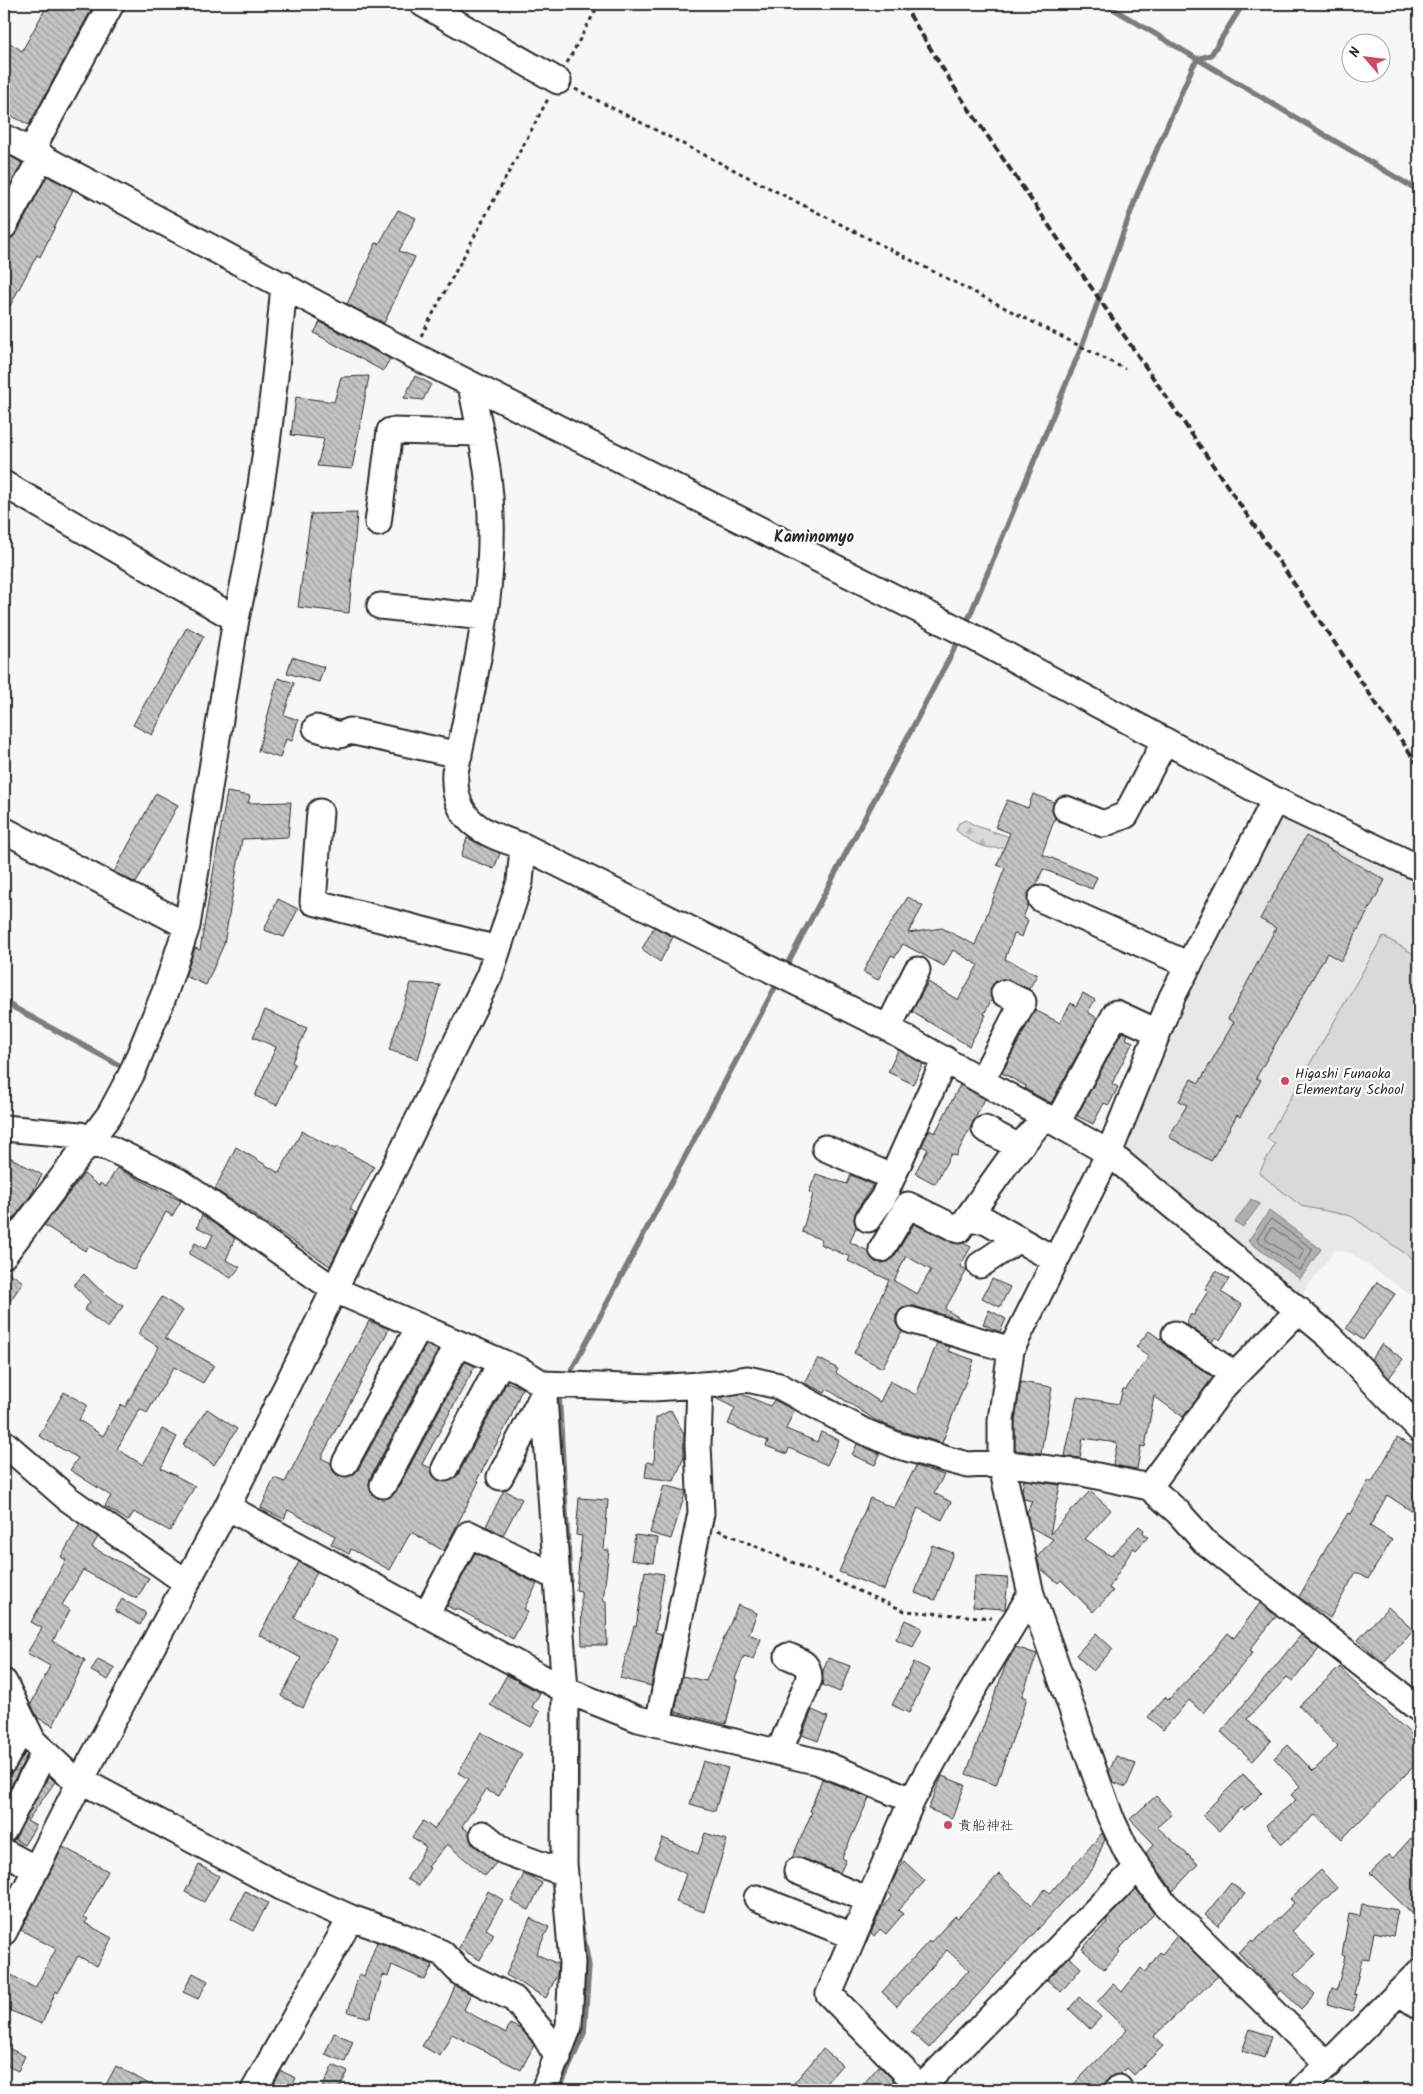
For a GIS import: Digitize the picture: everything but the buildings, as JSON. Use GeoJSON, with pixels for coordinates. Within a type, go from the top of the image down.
{"type":"FeatureCollection","features":[{"type":"Feature","properties":{"kind":"street"},"geometry":{"type":"LineString","coordinates":[[4,226],[36,154],[111,4]]}},
{"type":"Feature","properties":{"kind":"street"},"geometry":{"type":"LineString","coordinates":[[423,4],[558,80]]}},
{"type":"Feature","properties":{"kind":"street"},"geometry":{"type":"LineString","coordinates":[[4,137],[411,354],[961,631],[1275,800],[1419,868]]}},
{"type":"Feature","properties":{"kind":"street"},"geometry":{"type":"LineString","coordinates":[[4,1255],[110,1114],[132,1073],[166,992],[187,926],[236,619],[247,572],[276,376],[284,285]]}},
{"type":"Feature","properties":{"kind":"street"},"geometry":{"type":"LineString","coordinates":[[472,385],[489,486],[491,533],[490,585],[454,786],[457,802],[463,813],[491,836],[523,846],[888,1028],[1109,1153],[1329,1336],[1419,1429]]}},
{"type":"Feature","properties":{"kind":"street"},"geometry":{"type":"LineString","coordinates":[[378,523],[390,431],[480,433]]}},
{"type":"Feature","properties":{"kind":"street"},"geometry":{"type":"LineString","coordinates":[[4,484],[236,619]]}},
{"type":"Feature","properties":{"kind":"street"},"geometry":{"type":"LineString","coordinates":[[380,606],[484,617]]}},
{"type":"Feature","properties":{"kind":"street"},"geometry":{"type":"LineString","coordinates":[[316,728],[340,735],[350,731],[459,755]]}},
{"type":"Feature","properties":{"kind":"street"},"geometry":{"type":"LineString","coordinates":[[1066,809],[1103,824],[1126,815],[1165,741]]}},
{"type":"Feature","properties":{"kind":"street"},"geometry":{"type":"LineString","coordinates":[[1275,800],[1189,965],[1157,1032],[1109,1153],[1011,1350],[1001,1420],[1001,1463],[1031,1594],[1110,1816],[1137,1868],[1163,1902],[1328,2065]]}},
{"type":"Feature","properties":{"kind":"street"},"geometry":{"type":"LineString","coordinates":[[320,812],[313,902],[498,949]]}},
{"type":"Feature","properties":{"kind":"street"},"geometry":{"type":"LineString","coordinates":[[4,830],[187,926]]}},
{"type":"Feature","properties":{"kind":"street"},"geometry":{"type":"LineString","coordinates":[[4,1932],[81,1780],[227,1507],[489,976],[520,882],[523,846]]}},
{"type":"Feature","properties":{"kind":"street"},"geometry":{"type":"LineString","coordinates":[[1040,899],[1189,965]]}},
{"type":"Feature","properties":{"kind":"street"},"geometry":{"type":"LineString","coordinates":[[888,1028],[917,970]]}},
{"type":"Feature","properties":{"kind":"street"},"geometry":{"type":"LineString","coordinates":[[982,1080],[1023,1002],[1004,993]]}},
{"type":"Feature","properties":{"kind":"street"},"geometry":{"type":"LineString","coordinates":[[882,1249],[908,1205],[959,1230],[1019,1148],[1051,1119],[1116,1013],[1157,1032]]}},
{"type":"Feature","properties":{"kind":"street"},"geometry":{"type":"LineString","coordinates":[[868,1219],[883,1198],[945,1059]]}},
{"type":"Feature","properties":{"kind":"street"},"geometry":{"type":"LineString","coordinates":[[4,1128],[80,1135],[88,1143],[109,1148],[178,1181],[335,1290],[501,1362],[544,1388],[652,1388],[700,1385],[747,1379],[779,1386],[836,1418],[896,1445],[968,1464],[1001,1463],[1083,1473],[1149,1487],[1178,1512],[1204,1541],[1419,1709]]}},
{"type":"Feature","properties":{"kind":"street"},"geometry":{"type":"LineString","coordinates":[[984,1129],[1019,1148]]}},
{"type":"Feature","properties":{"kind":"street"},"geometry":{"type":"LineString","coordinates":[[825,1148],[892,1178]]}},
{"type":"Feature","properties":{"kind":"street"},"geometry":{"type":"LineString","coordinates":[[966,1220],[985,1220],[1055,1260]]}},
{"type":"Feature","properties":{"kind":"street"},"geometry":{"type":"LineString","coordinates":[[980,1264],[1019,1239]]}},
{"type":"Feature","properties":{"kind":"street"},"geometry":{"type":"LineString","coordinates":[[1149,1487],[1210,1403],[1299,1310]]}},
{"type":"Feature","properties":{"kind":"street"},"geometry":{"type":"LineString","coordinates":[[910,1320],[1011,1350]]}},
{"type":"Feature","properties":{"kind":"street"},"geometry":{"type":"LineString","coordinates":[[345,1463],[419,1327]]}},
{"type":"Feature","properties":{"kind":"street"},"geometry":{"type":"LineString","coordinates":[[1175,1334],[1235,1375]]}},
{"type":"Feature","properties":{"kind":"street"},"geometry":{"type":"LineString","coordinates":[[383,1485],[458,1344]]}},
{"type":"Feature","properties":{"kind":"street"},"geometry":{"type":"LineString","coordinates":[[445,1468],[501,1362]]}},
{"type":"Feature","properties":{"kind":"street"},"geometry":{"type":"LineString","coordinates":[[658,1724],[699,1522],[700,1385]]}},
{"type":"Feature","properties":{"kind":"street"},"geometry":{"type":"LineString","coordinates":[[500,1478],[544,1388]]}},
{"type":"Feature","properties":{"kind":"street"},"geometry":{"type":"LineString","coordinates":[[544,1388],[565,1690],[564,1873],[572,1963],[568,2026],[558,2058],[544,2090]]}},
{"type":"Feature","properties":{"kind":"street"},"geometry":{"type":"LineString","coordinates":[[4,1443],[67,1498],[187,1583]]}},
{"type":"Feature","properties":{"kind":"street"},"geometry":{"type":"LineString","coordinates":[[227,1507],[565,1690],[638,1719],[819,1762],[912,1800]]}},
{"type":"Feature","properties":{"kind":"street"},"geometry":{"type":"LineString","coordinates":[[426,1615],[469,1534],[556,1577]]}},
{"type":"Feature","properties":{"kind":"street"},"geometry":{"type":"LineString","coordinates":[[1031,1594],[912,1800],[829,1994],[921,2090],[1137,1868]]}},
{"type":"Feature","properties":{"kind":"street"},"geometry":{"type":"LineString","coordinates":[[779,1752],[809,1679],[809,1669],[805,1663],[788,1656]]}},
{"type":"Feature","properties":{"kind":"street"},"geometry":{"type":"LineString","coordinates":[[5,1689],[33,1741],[67,1773],[281,1887],[351,1918],[442,1953],[461,1973],[514,1999],[543,2033],[558,2058]]}},
{"type":"Feature","properties":{"kind":"street"},"geometry":{"type":"LineString","coordinates":[[4,1761],[24,1725]]}},
{"type":"Feature","properties":{"kind":"street"},"geometry":{"type":"LineString","coordinates":[[4,1830],[45,1752]]}},
{"type":"Feature","properties":{"kind":"street"},"geometry":{"type":"LineString","coordinates":[[483,1834],[504,1851],[564,1873]]}},
{"type":"Feature","properties":{"kind":"street"},"geometry":{"type":"LineString","coordinates":[[4,1852],[36,1869]]}},
{"type":"Feature","properties":{"kind":"street"},"geometry":{"type":"LineString","coordinates":[[797,1871],[869,1900]]}},
{"type":"Feature","properties":{"kind":"street"},"geometry":{"type":"LineString","coordinates":[[757,1898],[853,1936]]}},
{"type":"Feature","properties":{"kind":"street"},"geometry":{"type":"LineString","coordinates":[[254,2090],[351,1918]]}},
{"type":"Feature","properties":{"kind":"street"},"geometry":{"type":"LineString","coordinates":[[1302,2090],[1419,1972]]}},
{"type":"Feature","properties":{"kind":"street"},"geometry":{"type":"LineString","coordinates":[[1400,1992],[1419,2006]]}},
{"type":"Feature","properties":{"kind":"path"},"geometry":{"type":"LineString","coordinates":[[411,354],[599,4]]}},
{"type":"Feature","properties":{"kind":"path"},"geometry":{"type":"LineString","coordinates":[[558,80],[1125,369]]}},
{"type":"Feature","properties":{"kind":"path"},"geometry":{"type":"LineString","coordinates":[[699,1522],[905,1611],[1015,1621]]}},
{"type":"Feature","properties":{"kind":"shaded area","name":"Higashi Funaoka Elementary School"},"geometry":{"type":"Polygon","coordinates":[[[1279,811],[1406,877],[1419,881],[1419,1301],[1351,1253],[1335,1250],[1299,1298],[1121,1154],[1179,1009],[1279,811]]]}},
{"type":"Feature","properties":{"kind":"green space"},"geometry":{"type":"Polygon","coordinates":[[[966,820],[1013,839],[1011,846],[989,848],[969,840],[956,830],[959,823],[966,820]]]}},
{"type":"Feature","properties":{"kind":"green space"},"geometry":{"type":"Polygon","coordinates":[[[1383,936],[1419,957],[1419,1263],[1351,1216],[1301,1206],[1259,1173],[1275,1144],[1267,1139],[1383,936]]]}},
{"type":"Feature","properties":{"kind":"water"},"geometry":{"type":"Polygon","coordinates":[[[1251,1199],[1260,1204],[1243,1227],[1235,1222],[1251,1199]]]}},
{"type":"Feature","properties":{"kind":"water"},"geometry":{"type":"Polygon","coordinates":[[[1269,1211],[1321,1249],[1300,1279],[1248,1241],[1269,1211]]]}},
{"type":"Feature","properties":{"kind":"waterway"},"geometry":{"type":"LineString","coordinates":[[1105,4],[1419,191]]}},
{"type":"Feature","properties":{"kind":"waterway"},"geometry":{"type":"LineString","coordinates":[[965,627],[1081,348],[1137,195],[1193,66],[1198,59],[1211,55],[1243,4]]}},
{"type":"Feature","properties":{"kind":"waterway"},"geometry":{"type":"LineString","coordinates":[[784,970],[960,638]]}},
{"type":"Feature","properties":{"kind":"waterway"},"geometry":{"type":"LineString","coordinates":[[572,1369],[779,980]]}},
{"type":"Feature","properties":{"kind":"waterway"},"geometry":{"type":"LineString","coordinates":[[4,1002],[126,1069]]}},
{"type":"Feature","properties":{"kind":"waterway"},"geometry":{"type":"LineString","coordinates":[[559,1395],[570,1580]]}},
{"type":"Feature","properties":{"kind":"waterway"},"geometry":{"type":"LineString","coordinates":[[577,1711],[577,1800]]}},
{"type":"Feature","properties":{"kind":"waterway"},"geometry":{"type":"LineString","coordinates":[[559,2090],[584,2033],[589,1966],[581,1923]]}},
{"type":"Feature","properties":{"kind":"railway"},"geometry":{"type":"LineString","coordinates":[[903,4],[956,90],[1419,766]]}},
{"type":"Feature","properties":{"kind":"place","name":"Higashi Funaoka Elementary School"},"geometry":{"type":"Point","coordinates":[1285,1081]}},
{"type":"Feature","properties":{"kind":"place","name":"貴船神社"},"geometry":{"type":"Point","coordinates":[948,1825]}},
{"type":"Feature","properties":{"kind":"district","name":"Kaminomyo"},"geometry":{"type":"Point","coordinates":[814,536]}}]}
